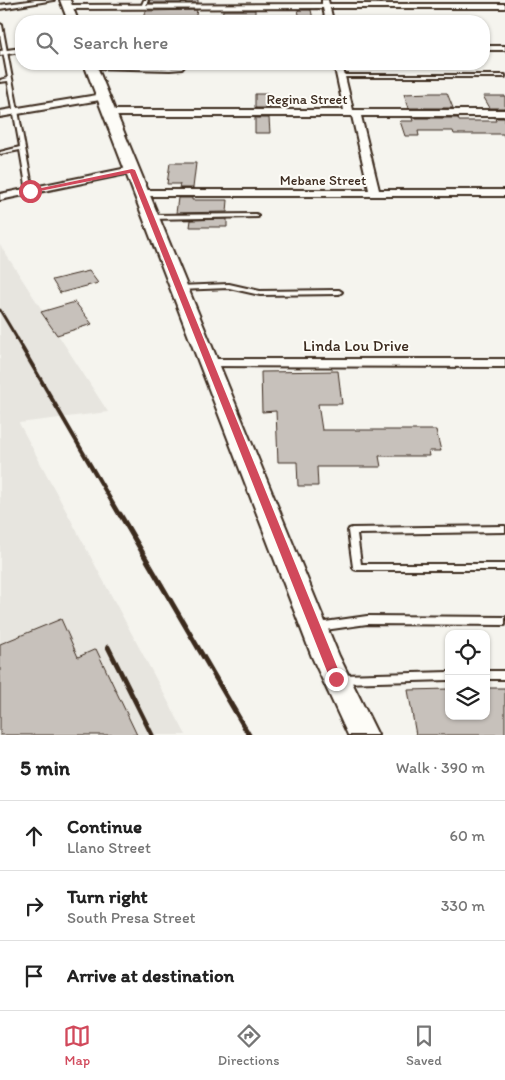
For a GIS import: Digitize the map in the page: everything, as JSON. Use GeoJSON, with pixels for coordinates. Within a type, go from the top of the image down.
{"type":"FeatureCollection","features":[{"type":"Feature","properties":{"kind":"main road"},"geometry":{"type":"LineString","coordinates":[[100,70],[106,105],[140,193],[315,628],[362,735]]}},
{"type":"Feature","properties":{"kind":"street"},"geometry":{"type":"LineString","coordinates":[[0,7],[51,0]]}},
{"type":"Feature","properties":{"kind":"street"},"geometry":{"type":"LineString","coordinates":[[66,4],[325,3],[505,6]]}},
{"type":"Feature","properties":{"kind":"street"},"geometry":{"type":"LineString","coordinates":[[490,48],[505,48]]}},
{"type":"Feature","properties":{"kind":"street"},"geometry":{"type":"LineString","coordinates":[[2,53],[15,51]]}},
{"type":"Feature","properties":{"kind":"street"},"geometry":{"type":"LineString","coordinates":[[340,70],[375,194]]}},
{"type":"Feature","properties":{"kind":"street","name":"Regina Street"},"geometry":{"type":"LineString","coordinates":[[0,114],[17,111],[106,105],[353,113],[505,113]]}},
{"type":"Feature","properties":{"kind":"street"},"geometry":{"type":"LineString","coordinates":[[0,197],[132,170]]}},
{"type":"Feature","properties":{"kind":"street","name":"Mebane Street"},"geometry":{"type":"LineString","coordinates":[[140,193],[505,193]]}},
{"type":"Feature","properties":{"kind":"street","name":"Linda Lou Drive"},"geometry":{"type":"LineString","coordinates":[[208,363],[505,363]]}},
{"type":"Feature","properties":{"kind":"lane"},"geometry":{"type":"LineString","coordinates":[[0,27],[2,53],[17,111],[30,191]]}},
{"type":"Feature","properties":{"kind":"lane"},"geometry":{"type":"LineString","coordinates":[[341,76],[505,76]]}},
{"type":"Feature","properties":{"kind":"lane"},"geometry":{"type":"LineString","coordinates":[[0,81],[10,79]]}},
{"type":"Feature","properties":{"kind":"lane"},"geometry":{"type":"LineString","coordinates":[[0,153],[23,148]]}},
{"type":"Feature","properties":{"kind":"lane"},"geometry":{"type":"LineString","coordinates":[[150,217],[256,216]]}},
{"type":"Feature","properties":{"kind":"lane"},"geometry":{"type":"LineString","coordinates":[[178,288],[229,286],[260,293],[339,292]]}},
{"type":"Feature","properties":{"kind":"lane"},"geometry":{"type":"LineString","coordinates":[[505,529],[352,531],[357,567],[505,567]]}},
{"type":"Feature","properties":{"kind":"lane"},"geometry":{"type":"LineString","coordinates":[[315,628],[367,620],[505,621]]}},
{"type":"Feature","properties":{"kind":"lane"},"geometry":{"type":"LineString","coordinates":[[490,675],[505,675]]}},
{"type":"Feature","properties":{"kind":"lane"},"geometry":{"type":"LineString","coordinates":[[336,679],[445,676]]}},
{"type":"Feature","properties":{"kind":"shaded area"},"geometry":{"type":"Polygon","coordinates":[[[0,245],[108,412],[19,423],[186,735],[0,735],[0,245]]]}},
{"type":"Feature","properties":{"kind":"building"},"geometry":{"type":"Polygon","coordinates":[[[150,0],[198,0],[198,3],[149,3],[150,0]]]}},
{"type":"Feature","properties":{"kind":"building"},"geometry":{"type":"Polygon","coordinates":[[[197,10],[196,15],[145,15],[146,11],[197,10]]]}},
{"type":"Feature","properties":{"kind":"building"},"geometry":{"type":"Polygon","coordinates":[[[223,10],[255,10],[255,15],[222,15],[223,10]]]}},
{"type":"Feature","properties":{"kind":"building"},"geometry":{"type":"Polygon","coordinates":[[[298,10],[311,10],[312,15],[299,15],[298,10]]]}},
{"type":"Feature","properties":{"kind":"building"},"geometry":{"type":"Polygon","coordinates":[[[447,93],[453,108],[409,108],[404,94],[447,93]]]}},
{"type":"Feature","properties":{"kind":"building"},"geometry":{"type":"Polygon","coordinates":[[[255,94],[268,94],[269,108],[255,108],[255,94]]]}},
{"type":"Feature","properties":{"kind":"building"},"geometry":{"type":"Polygon","coordinates":[[[483,96],[505,96],[505,108],[490,108],[483,96]]]}},
{"type":"Feature","properties":{"kind":"building"},"geometry":{"type":"Polygon","coordinates":[[[255,118],[269,118],[270,133],[255,133],[255,118]]]}},
{"type":"Feature","properties":{"kind":"building"},"geometry":{"type":"Polygon","coordinates":[[[412,118],[458,118],[459,121],[496,121],[495,118],[505,118],[505,138],[503,134],[454,134],[453,131],[418,131],[419,136],[405,136],[400,121],[413,121],[412,118]]]}},
{"type":"Feature","properties":{"kind":"building"},"geometry":{"type":"Polygon","coordinates":[[[170,163],[196,163],[193,188],[179,188],[180,184],[167,184],[170,163]]]}},
{"type":"Feature","properties":{"kind":"building"},"geometry":{"type":"Polygon","coordinates":[[[178,198],[228,200],[227,212],[176,213],[178,198]]]}},
{"type":"Feature","properties":{"kind":"building"},"geometry":{"type":"Polygon","coordinates":[[[227,219],[227,227],[190,227],[191,220],[227,219]]]}},
{"type":"Feature","properties":{"kind":"building"},"geometry":{"type":"Polygon","coordinates":[[[89,271],[98,283],[60,293],[52,280],[89,271]]]}},
{"type":"Feature","properties":{"kind":"building"},"geometry":{"type":"Polygon","coordinates":[[[75,302],[92,324],[57,335],[41,312],[75,302]]]}},
{"type":"Feature","properties":{"kind":"building"},"geometry":{"type":"Polygon","coordinates":[[[338,371],[342,404],[318,404],[322,430],[436,430],[441,451],[429,451],[430,456],[379,456],[381,467],[317,467],[318,486],[298,486],[297,462],[278,462],[276,411],[262,412],[261,372],[338,371]]]}},
{"type":"Feature","properties":{"kind":"building"},"geometry":{"type":"Polygon","coordinates":[[[61,619],[78,657],[96,649],[137,735],[0,735],[0,644],[61,619]]]}},
{"type":"Feature","properties":{"kind":"building"},"geometry":{"type":"Polygon","coordinates":[[[490,688],[505,688],[505,735],[416,735],[408,690],[445,689],[445,720],[490,720],[490,688]]]}},
{"type":"Feature","properties":{"kind":"railway"},"geometry":{"type":"LineString","coordinates":[[0,310],[18,340]]}},
{"type":"Feature","properties":{"kind":"railway"},"geometry":{"type":"LineString","coordinates":[[17,339],[120,516]]}},
{"type":"Feature","properties":{"kind":"railway"},"geometry":{"type":"LineString","coordinates":[[120,514],[249,735]]}},
{"type":"Feature","properties":{"kind":"railway"},"geometry":{"type":"LineString","coordinates":[[108,647],[152,735]]}},
{"type":"Feature","properties":{"kind":"route"},"geometry":{"type":"LineString","coordinates":[[30,191],[132,170],[336,679]]}}]}
